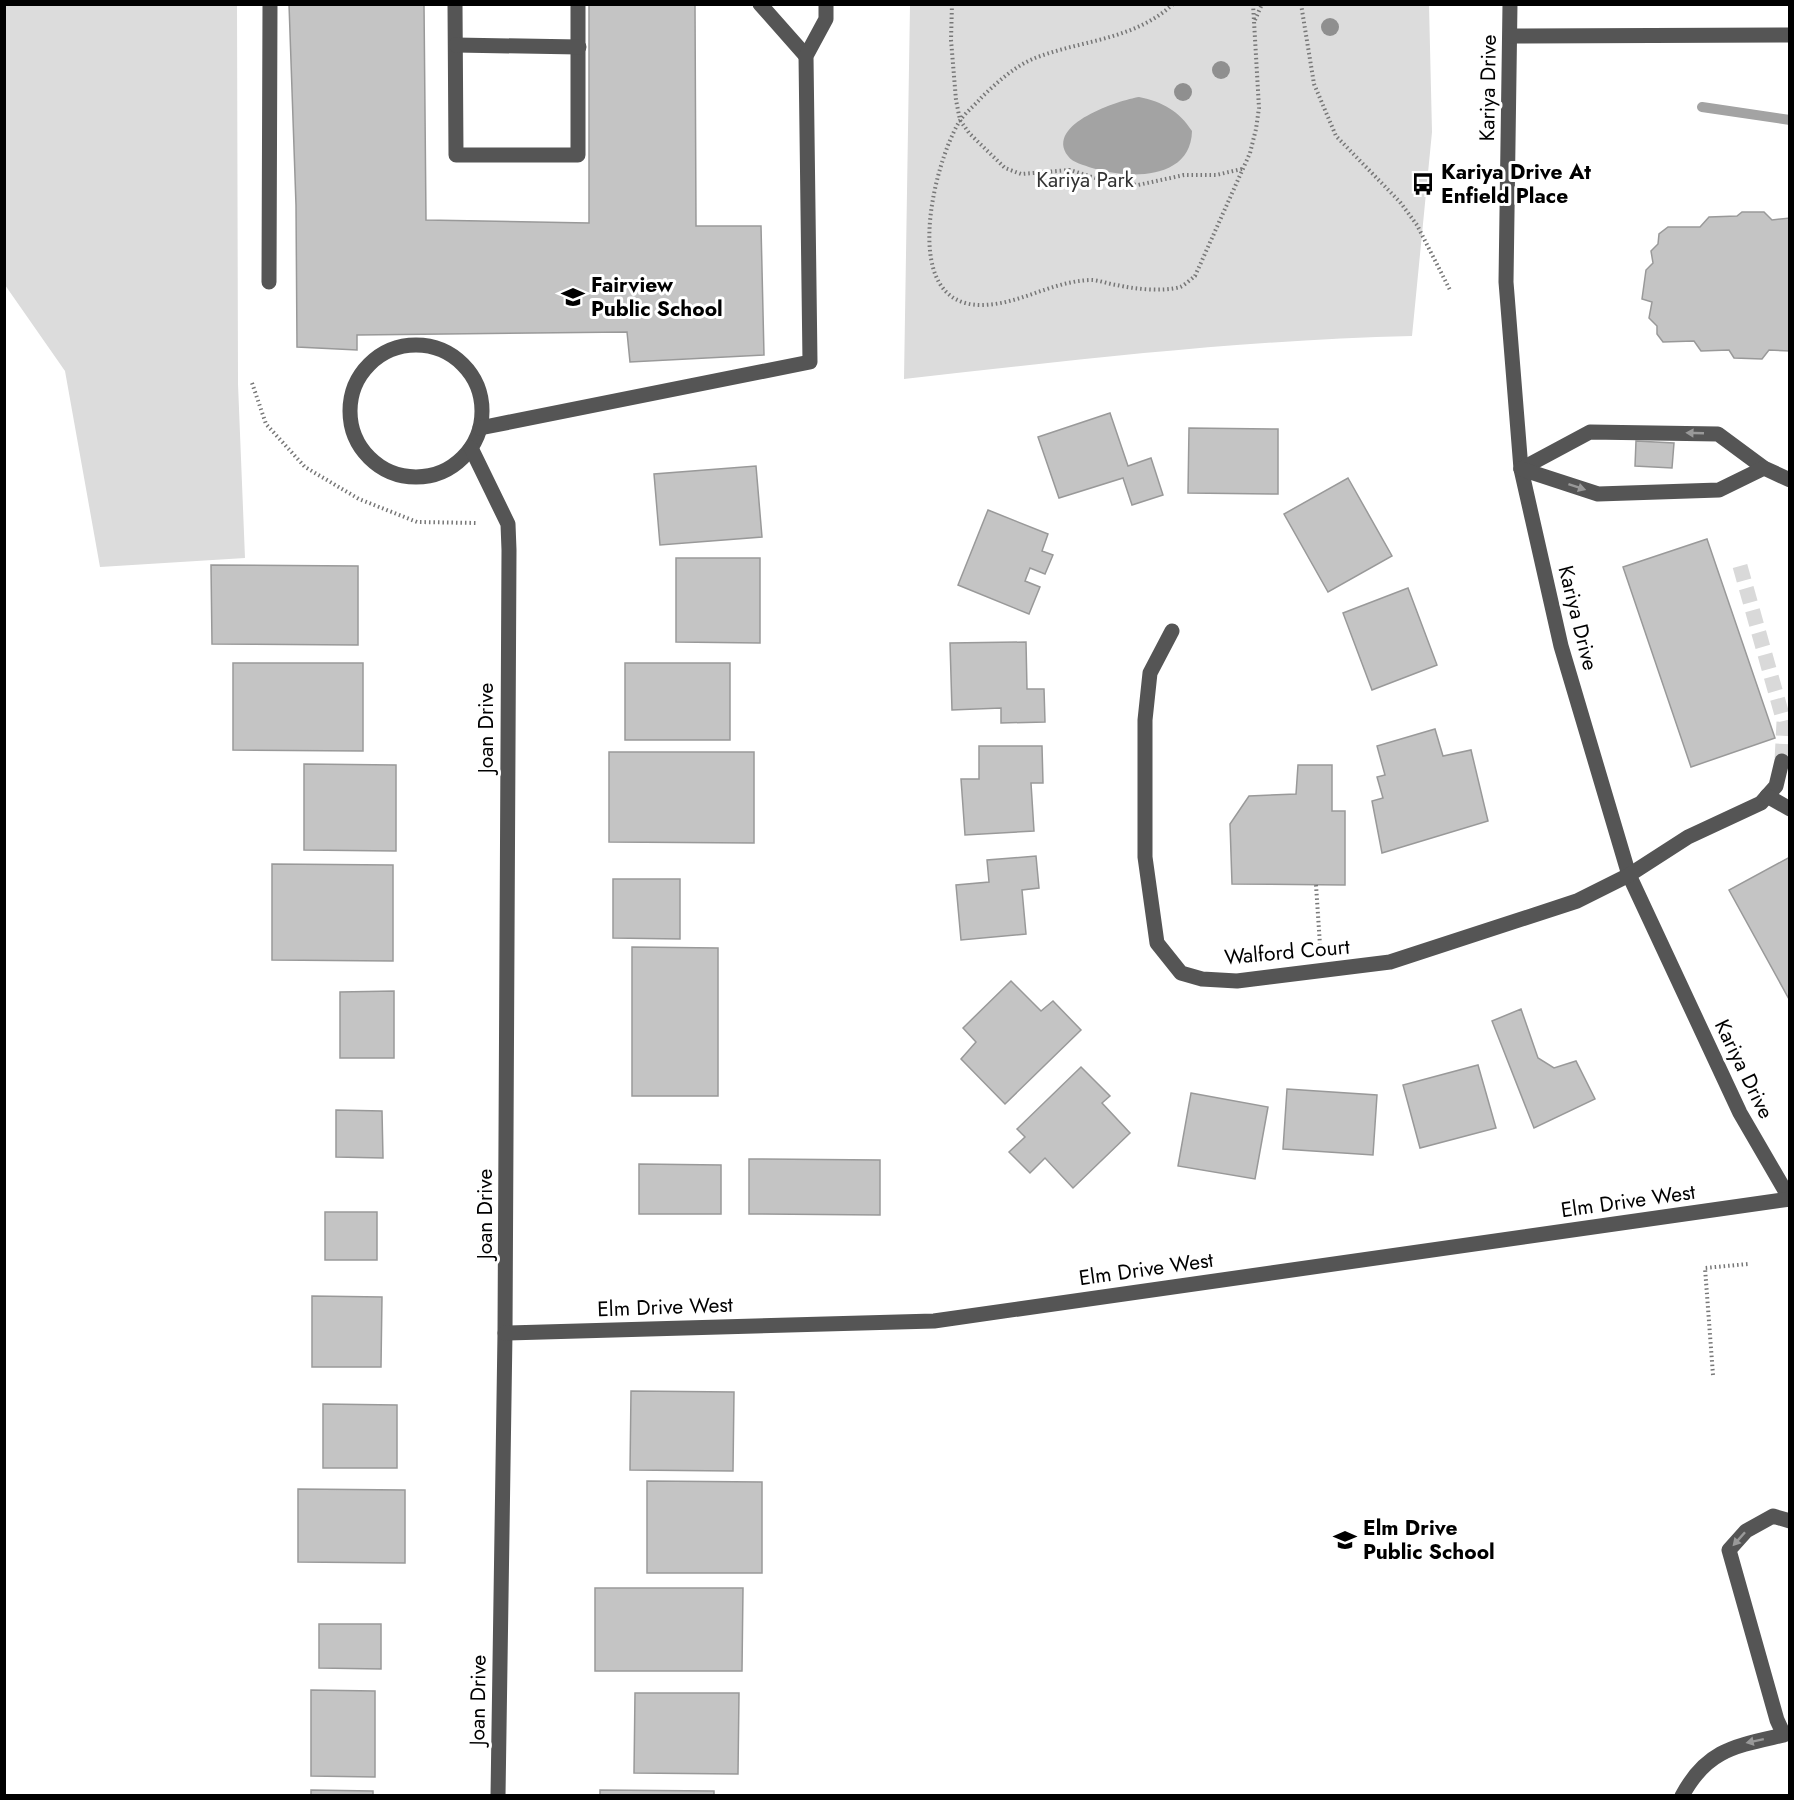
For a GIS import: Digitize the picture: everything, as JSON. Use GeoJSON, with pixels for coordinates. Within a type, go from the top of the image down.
{"type":"FeatureCollection","features":[{"type":"Feature","properties":{"kind":"street"},"geometry":{"type":"LineString","coordinates":[[269,282],[270,4]]}},
{"type":"Feature","properties":{"kind":"street"},"geometry":{"type":"LineString","coordinates":[[455,4],[456,155],[578,155],[579,4]]}},
{"type":"Feature","properties":{"kind":"street"},"geometry":{"type":"LineString","coordinates":[[760,4],[806,56]]}},
{"type":"Feature","properties":{"kind":"street"},"geometry":{"type":"LineString","coordinates":[[480,428],[810,362],[806,56],[826,19],[826,4]]}},
{"type":"Feature","properties":{"kind":"street","name":"Kariya Drive"},"geometry":{"type":"LineString","coordinates":[[1510,4],[1506,282],[1521,468],[1561,646],[1629,875],[1740,1113],[1789,1199]]}},
{"type":"Feature","properties":{"kind":"street"},"geometry":{"type":"LineString","coordinates":[[1510,36],[1790,35]]}},
{"type":"Feature","properties":{"kind":"street"},"geometry":{"type":"LineString","coordinates":[[456,45],[579,47]]}},
{"type":"Feature","properties":{"kind":"street"},"geometry":{"type":"LineString","coordinates":[[408,344],[431,346],[452,354],[469,369],[479,389],[483,411],[480,428],[471,448],[460,461],[446,471],[430,476],[405,476],[381,467],[368,456],[352,427],[350,404],[356,382],[369,364],[387,351],[408,344]]}},
{"type":"Feature","properties":{"kind":"street"},"geometry":{"type":"LineString","coordinates":[[1521,468],[1590,432],[1718,434],[1764,468],[1790,480]]}},
{"type":"Feature","properties":{"kind":"street"},"geometry":{"type":"LineString","coordinates":[[471,448],[508,524]]}},
{"type":"Feature","properties":{"kind":"street"},"geometry":{"type":"LineString","coordinates":[[1521,468],[1598,494],[1719,490],[1764,468]]}},
{"type":"Feature","properties":{"kind":"street","name":"Joan Drive"},"geometry":{"type":"LineString","coordinates":[[498,1796],[505,1333],[508,524]]}},
{"type":"Feature","properties":{"kind":"street","name":"Walford Court"},"geometry":{"type":"LineString","coordinates":[[1172,631],[1150,673],[1145,720],[1145,857],[1157,943],[1181,973],[1202,979],[1237,981],[1266,975],[1322,972],[1390,962],[1432,950],[1577,901],[1629,875],[1688,837],[1761,803],[1767,796]]}},
{"type":"Feature","properties":{"kind":"street"},"geometry":{"type":"LineString","coordinates":[[1782,761],[1776,786],[1767,796],[1790,809]]}},
{"type":"Feature","properties":{"kind":"street","name":"Elm Drive West"},"geometry":{"type":"LineString","coordinates":[[505,1333],[934,1321],[1789,1199]]}},
{"type":"Feature","properties":{"kind":"street"},"geometry":{"type":"LineString","coordinates":[[1682,1796],[1693,1774],[1730,1747],[1787,1736],[1777,1720],[1730,1550],[1746,1531],[1773,1516],[1790,1521]]}},
{"type":"Feature","properties":{"kind":"path"},"geometry":{"type":"LineString","coordinates":[[952,4],[951,40],[960,120],[969,133],[1005,168],[1021,174],[1062,169],[1108,182],[1138,184],[1184,175],[1216,175],[1242,169]]}},
{"type":"Feature","properties":{"kind":"path"},"geometry":{"type":"LineString","coordinates":[[1173,4],[1160,15],[1118,35],[1033,59],[996,82],[960,120],[939,177],[928,226],[933,263],[940,286],[954,298],[965,303],[996,304],[1058,285],[1093,280],[1132,288],[1181,287],[1195,276],[1250,153],[1259,108],[1253,4]]}},
{"type":"Feature","properties":{"kind":"path"},"geometry":{"type":"LineString","coordinates":[[1255,20],[1262,4]]}},
{"type":"Feature","properties":{"kind":"path"},"geometry":{"type":"LineString","coordinates":[[1301,4],[1314,84],[1336,136],[1400,202],[1417,225],[1450,290]]}},
{"type":"Feature","properties":{"kind":"path"},"geometry":{"type":"LineString","coordinates":[[252,383],[266,424],[274,433],[305,466],[359,499],[417,522],[508,524]]}},
{"type":"Feature","properties":{"kind":"path"},"geometry":{"type":"LineString","coordinates":[[1316,885],[1322,972]]}},
{"type":"Feature","properties":{"kind":"path"},"geometry":{"type":"LineString","coordinates":[[1713,1375],[1705,1268],[1748,1264]]}},
{"type":"Feature","properties":{"kind":"green space"},"geometry":{"type":"Polygon","coordinates":[[[4,5],[237,5],[238,384],[245,558],[100,567],[65,371],[5,285],[4,5]]]}},
{"type":"Feature","properties":{"kind":"green space","name":"Kariya Park"},"geometry":{"type":"Polygon","coordinates":[[[910,5],[1429,5],[1432,132],[1412,336],[1221,346],[904,379],[910,5]]]}},
{"type":"Feature","properties":{"kind":"shaded area"},"geometry":{"type":"Polygon","coordinates":[[[1139,97],[1170,108],[1192,131],[1189,147],[1181,159],[1169,168],[1155,172],[1122,174],[1092,168],[1068,156],[1063,144],[1066,134],[1075,124],[1102,109],[1139,97]]]}},
{"type":"Feature","properties":{"kind":"building","name":"Fairview Public School"},"geometry":{"type":"Polygon","coordinates":[[[289,4],[424,4],[426,220],[589,223],[589,4],[695,4],[696,226],[761,226],[764,355],[630,362],[627,332],[357,335],[357,350],[297,347],[296,205],[289,4]]]}},
{"type":"Feature","properties":{"kind":"building"},"geometry":{"type":"Polygon","coordinates":[[[1742,212],[1764,212],[1772,220],[1790,218],[1790,351],[1769,350],[1762,359],[1734,358],[1729,350],[1701,351],[1694,341],[1663,342],[1657,334],[1657,326],[1649,318],[1652,302],[1642,299],[1646,270],[1653,263],[1651,251],[1658,244],[1659,234],[1668,227],[1700,227],[1709,217],[1737,216],[1742,212]]]}},
{"type":"Feature","properties":{"kind":"building"},"geometry":{"type":"Polygon","coordinates":[[[1110,413],[1128,466],[1151,458],[1163,495],[1132,505],[1123,478],[1059,498],[1038,437],[1110,413]]]}},
{"type":"Feature","properties":{"kind":"building"},"geometry":{"type":"Polygon","coordinates":[[[1189,428],[1278,429],[1278,494],[1188,493],[1189,428]]]}},
{"type":"Feature","properties":{"kind":"building"},"geometry":{"type":"Polygon","coordinates":[[[1636,441],[1674,443],[1672,468],[1635,466],[1636,441]]]}},
{"type":"Feature","properties":{"kind":"building"},"geometry":{"type":"Polygon","coordinates":[[[756,466],[762,537],[660,545],[654,474],[756,466]]]}},
{"type":"Feature","properties":{"kind":"building"},"geometry":{"type":"Polygon","coordinates":[[[1348,478],[1392,556],[1328,592],[1284,514],[1348,478]]]}},
{"type":"Feature","properties":{"kind":"building"},"geometry":{"type":"Polygon","coordinates":[[[988,510],[1048,534],[1042,551],[1053,555],[1045,574],[1030,568],[1025,581],[1040,587],[1029,614],[958,585],[988,510]]]}},
{"type":"Feature","properties":{"kind":"building"},"geometry":{"type":"Polygon","coordinates":[[[1707,539],[1775,738],[1691,767],[1623,567],[1707,539]]]}},
{"type":"Feature","properties":{"kind":"building"},"geometry":{"type":"Polygon","coordinates":[[[676,558],[760,558],[760,643],[676,642],[676,558]]]}},
{"type":"Feature","properties":{"kind":"building"},"geometry":{"type":"Polygon","coordinates":[[[211,565],[358,566],[358,645],[212,644],[211,565]]]}},
{"type":"Feature","properties":{"kind":"building"},"geometry":{"type":"Polygon","coordinates":[[[1408,588],[1437,665],[1372,690],[1343,613],[1408,588]]]}},
{"type":"Feature","properties":{"kind":"building"},"geometry":{"type":"Polygon","coordinates":[[[1026,642],[1027,689],[1044,689],[1045,722],[1001,723],[1001,708],[952,710],[950,643],[1026,642]]]}},
{"type":"Feature","properties":{"kind":"building"},"geometry":{"type":"Polygon","coordinates":[[[233,663],[363,663],[363,751],[233,750],[233,663]]]}},
{"type":"Feature","properties":{"kind":"building"},"geometry":{"type":"Polygon","coordinates":[[[625,663],[730,663],[730,740],[625,740],[625,663]]]}},
{"type":"Feature","properties":{"kind":"building"},"geometry":{"type":"Polygon","coordinates":[[[1435,729],[1443,756],[1471,750],[1488,821],[1382,853],[1372,801],[1383,798],[1377,777],[1385,775],[1377,746],[1435,729]]]}},
{"type":"Feature","properties":{"kind":"building"},"geometry":{"type":"Polygon","coordinates":[[[979,746],[1042,746],[1043,783],[1031,783],[1034,831],[965,835],[961,779],[979,779],[979,746]]]}},
{"type":"Feature","properties":{"kind":"building"},"geometry":{"type":"Polygon","coordinates":[[[609,752],[754,752],[754,843],[609,842],[609,752]]]}},
{"type":"Feature","properties":{"kind":"building"},"geometry":{"type":"Polygon","coordinates":[[[304,764],[396,765],[396,851],[304,850],[304,764]]]}},
{"type":"Feature","properties":{"kind":"building"},"geometry":{"type":"Polygon","coordinates":[[[1298,765],[1332,765],[1332,811],[1345,811],[1345,885],[1232,884],[1230,824],[1249,796],[1296,794],[1298,765]]]}},
{"type":"Feature","properties":{"kind":"building"},"geometry":{"type":"Polygon","coordinates":[[[1036,856],[1039,888],[1022,890],[1026,934],[961,940],[956,885],[989,882],[987,860],[1036,856]]]}},
{"type":"Feature","properties":{"kind":"building"},"geometry":{"type":"Polygon","coordinates":[[[1790,857],[1790,1001],[1729,890],[1790,857]]]}},
{"type":"Feature","properties":{"kind":"building"},"geometry":{"type":"Polygon","coordinates":[[[272,864],[393,865],[393,961],[272,960],[272,864]]]}},
{"type":"Feature","properties":{"kind":"building"},"geometry":{"type":"Polygon","coordinates":[[[613,879],[680,879],[680,939],[613,938],[613,879]]]}},
{"type":"Feature","properties":{"kind":"building"},"geometry":{"type":"Polygon","coordinates":[[[632,947],[718,948],[718,1096],[632,1096],[632,947]]]}},
{"type":"Feature","properties":{"kind":"building"},"geometry":{"type":"Polygon","coordinates":[[[1011,981],[1041,1011],[1053,1001],[1081,1030],[1005,1104],[961,1059],[976,1042],[963,1028],[1011,981]]]}},
{"type":"Feature","properties":{"kind":"building"},"geometry":{"type":"Polygon","coordinates":[[[394,991],[394,1058],[340,1058],[340,992],[394,991]]]}},
{"type":"Feature","properties":{"kind":"building"},"geometry":{"type":"Polygon","coordinates":[[[1521,1009],[1538,1058],[1554,1068],[1576,1061],[1595,1099],[1534,1128],[1492,1021],[1521,1009]]]}},
{"type":"Feature","properties":{"kind":"building"},"geometry":{"type":"Polygon","coordinates":[[[1478,1065],[1496,1128],[1420,1148],[1403,1085],[1478,1065]]]}},
{"type":"Feature","properties":{"kind":"building"},"geometry":{"type":"Polygon","coordinates":[[[1081,1067],[1110,1096],[1102,1103],[1130,1133],[1073,1188],[1045,1158],[1030,1173],[1009,1152],[1025,1137],[1017,1129],[1081,1067]]]}},
{"type":"Feature","properties":{"kind":"building"},"geometry":{"type":"Polygon","coordinates":[[[1287,1089],[1377,1095],[1373,1155],[1283,1149],[1287,1089]]]}},
{"type":"Feature","properties":{"kind":"building"},"geometry":{"type":"Polygon","coordinates":[[[1191,1093],[1268,1107],[1255,1179],[1178,1166],[1191,1093]]]}},
{"type":"Feature","properties":{"kind":"building"},"geometry":{"type":"Polygon","coordinates":[[[336,1110],[382,1111],[383,1158],[336,1157],[336,1110]]]}},
{"type":"Feature","properties":{"kind":"building"},"geometry":{"type":"Polygon","coordinates":[[[749,1159],[880,1160],[880,1215],[749,1214],[749,1159]]]}},
{"type":"Feature","properties":{"kind":"building"},"geometry":{"type":"Polygon","coordinates":[[[639,1164],[721,1165],[721,1214],[639,1214],[639,1164]]]}},
{"type":"Feature","properties":{"kind":"building"},"geometry":{"type":"Polygon","coordinates":[[[325,1212],[377,1212],[377,1260],[325,1260],[325,1212]]]}},
{"type":"Feature","properties":{"kind":"building"},"geometry":{"type":"Polygon","coordinates":[[[312,1296],[382,1297],[381,1367],[312,1367],[312,1296]]]}},
{"type":"Feature","properties":{"kind":"building"},"geometry":{"type":"Polygon","coordinates":[[[631,1391],[734,1392],[733,1471],[630,1470],[631,1391]]]}},
{"type":"Feature","properties":{"kind":"building"},"geometry":{"type":"Polygon","coordinates":[[[323,1404],[397,1405],[397,1468],[323,1468],[323,1404]]]}},
{"type":"Feature","properties":{"kind":"building"},"geometry":{"type":"Polygon","coordinates":[[[647,1481],[762,1482],[762,1573],[647,1573],[647,1481]]]}},
{"type":"Feature","properties":{"kind":"building"},"geometry":{"type":"Polygon","coordinates":[[[298,1489],[405,1490],[405,1563],[298,1562],[298,1489]]]}},
{"type":"Feature","properties":{"kind":"building"},"geometry":{"type":"Polygon","coordinates":[[[595,1588],[743,1588],[742,1671],[595,1671],[595,1588]]]}},
{"type":"Feature","properties":{"kind":"building"},"geometry":{"type":"Polygon","coordinates":[[[319,1624],[381,1624],[381,1669],[319,1668],[319,1624]]]}},
{"type":"Feature","properties":{"kind":"building"},"geometry":{"type":"Polygon","coordinates":[[[311,1690],[375,1691],[375,1777],[311,1776],[311,1690]]]}},
{"type":"Feature","properties":{"kind":"building"},"geometry":{"type":"Polygon","coordinates":[[[635,1693],[739,1693],[738,1774],[634,1773],[635,1693]]]}},
{"type":"Feature","properties":{"kind":"building"},"geometry":{"type":"Polygon","coordinates":[[[311,1790],[373,1791],[373,1796],[311,1796],[311,1790]]]}},
{"type":"Feature","properties":{"kind":"building"},"geometry":{"type":"Polygon","coordinates":[[[600,1790],[714,1791],[714,1796],[600,1796],[600,1790]]]}},
{"type":"Feature","properties":{"kind":"waterway"},"geometry":{"type":"LineString","coordinates":[[1702,107],[1790,120]]}},
{"type":"Feature","properties":{"kind":"tunnel"},"geometry":{"type":"LineString","coordinates":[[1740,566],[1784,722],[1782,761]]}},
{"type":"Feature","properties":{"kind":"place","name":"Kariya Drive At Enfield Place"},"geometry":{"type":"Point","coordinates":[1423,184]}},
{"type":"Feature","properties":{"kind":"place","name":"Fairview Public School"},"geometry":{"type":"Point","coordinates":[573,297]}},
{"type":"Feature","properties":{"kind":"place","name":"Elm Drive Public School"},"geometry":{"type":"Point","coordinates":[1345,1540]}}]}
